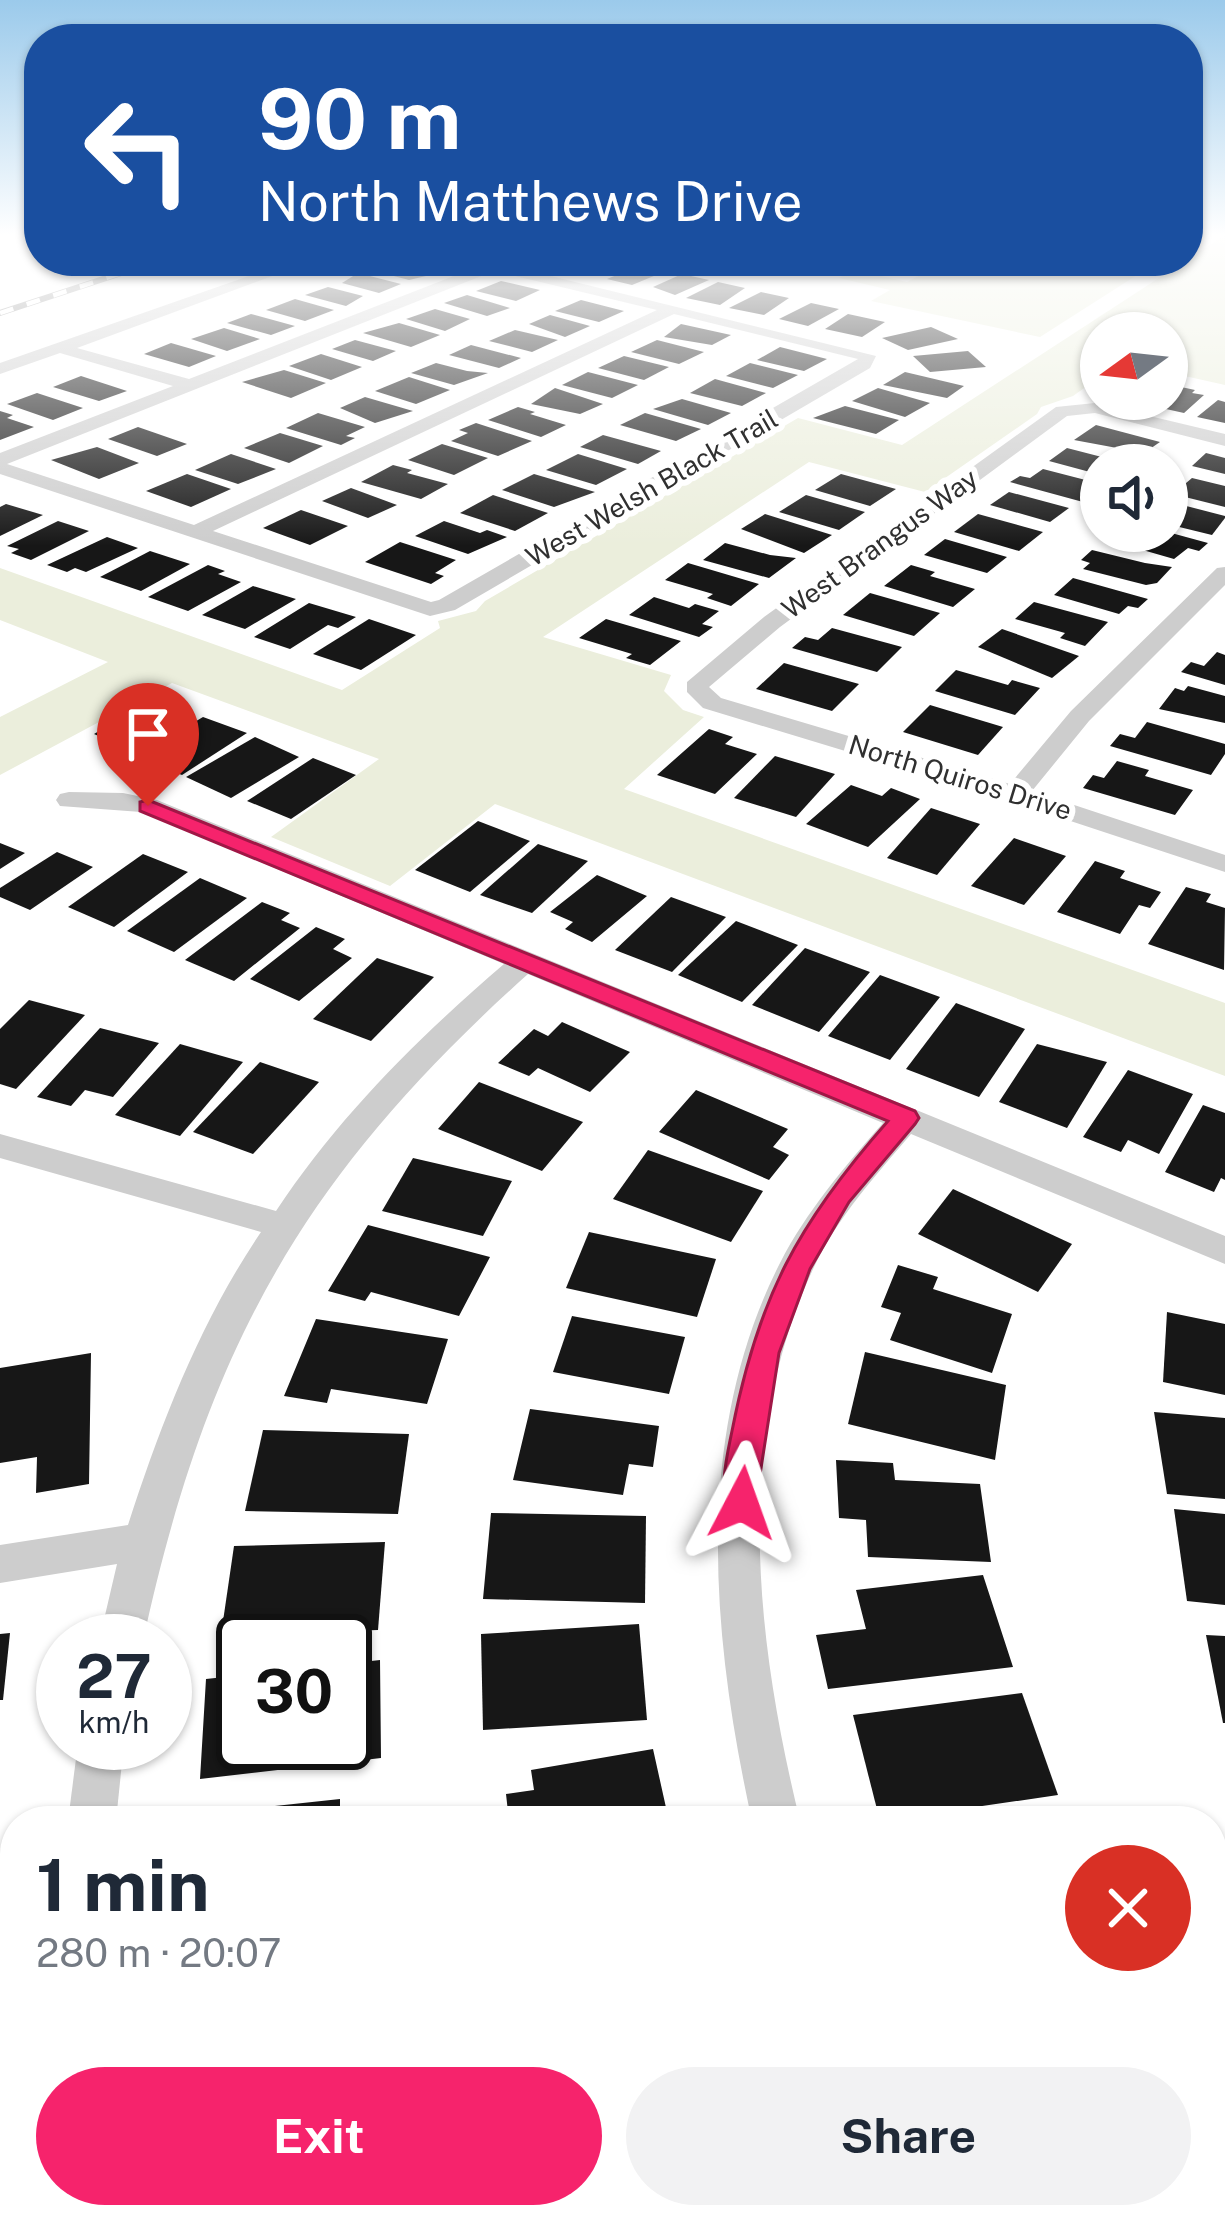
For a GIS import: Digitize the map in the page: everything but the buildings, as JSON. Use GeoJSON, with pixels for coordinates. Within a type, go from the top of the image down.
{"type":"FeatureCollection","features":[{"type":"Feature","properties":{"kind":"street"},"geometry":{"type":"LineString","coordinates":[[0,369],[88,338]]}},
{"type":"Feature","properties":{"kind":"street"},"geometry":{"type":"LineString","coordinates":[[0,464],[310,338]]}},
{"type":"Feature","properties":{"kind":"street"},"geometry":{"type":"LineString","coordinates":[[0,464],[193,533],[611,338]]}},
{"type":"Feature","properties":{"kind":"street","name":"West Welsh Black Trail"},"geometry":{"type":"LineString","coordinates":[[193,533],[430,610],[448,605],[770,421],[864,364],[868,356],[796,338]]}},
{"type":"Feature","properties":{"kind":"street"},"geometry":{"type":"LineString","coordinates":[[60,348],[189,385]]}},
{"type":"Feature","properties":{"kind":"street","name":"West Brangus Way"},"geometry":{"type":"LineString","coordinates":[[696,693],[699,680],[772,622],[1062,411],[1077,407],[1225,440]]}},
{"type":"Feature","properties":{"kind":"street"},"geometry":{"type":"LineString","coordinates":[[1016,794],[1080,716],[1225,574]]}},
{"type":"Feature","properties":{"kind":"street","name":"North Quiros Drive"},"geometry":{"type":"LineString","coordinates":[[696,693],[712,703],[1016,794],[1225,864]]}},
{"type":"Feature","properties":{"kind":"street"},"geometry":{"type":"LineString","coordinates":[[69,800],[148,806],[1225,1251]]}},
{"type":"Feature","properties":{"kind":"street"},"geometry":{"type":"LineString","coordinates":[[127,1614],[167,1458],[220,1332],[280,1225],[392,1083],[448,1024],[523,963]]}},
{"type":"Feature","properties":{"kind":"street"},"geometry":{"type":"LineString","coordinates":[[772,1806],[758,1750],[739,1589],[747,1438],[763,1353],[796,1268],[839,1195],[906,1118]]}},
{"type":"Feature","properties":{"kind":"street"},"geometry":{"type":"LineString","coordinates":[[0,1146],[280,1225]]}},
{"type":"Feature","properties":{"kind":"street"},"geometry":{"type":"LineString","coordinates":[[0,1564],[144,1541]]}},
{"type":"Feature","properties":{"kind":"street"},"geometry":{"type":"LineString","coordinates":[[94,1806],[98,1770]]}},
{"type":"Feature","properties":{"kind":"green space"},"geometry":{"type":"Polygon","coordinates":[[[1067,338],[1080,338],[1080,391],[1041,407],[925,492],[809,462],[543,637],[671,675],[664,691],[683,710],[704,717],[624,789],[1225,1003],[1225,1076],[495,804],[390,886],[271,837],[379,759],[172,683],[0,775],[0,717],[108,662],[0,620],[0,568],[342,690],[440,628],[438,621],[476,611],[485,601],[798,418],[902,445],[1067,338]]]}},
{"type":"Feature","properties":{"kind":"green space"},"geometry":{"type":"Polygon","coordinates":[[[1188,338],[1225,338],[1225,385],[1188,377],[1188,338]]]}},
{"type":"Feature","properties":{"kind":"route"},"geometry":{"type":"LineString","coordinates":[[148,806],[906,1118],[839,1195],[796,1268],[763,1353],[743,1460],[742,1503]]}}]}
